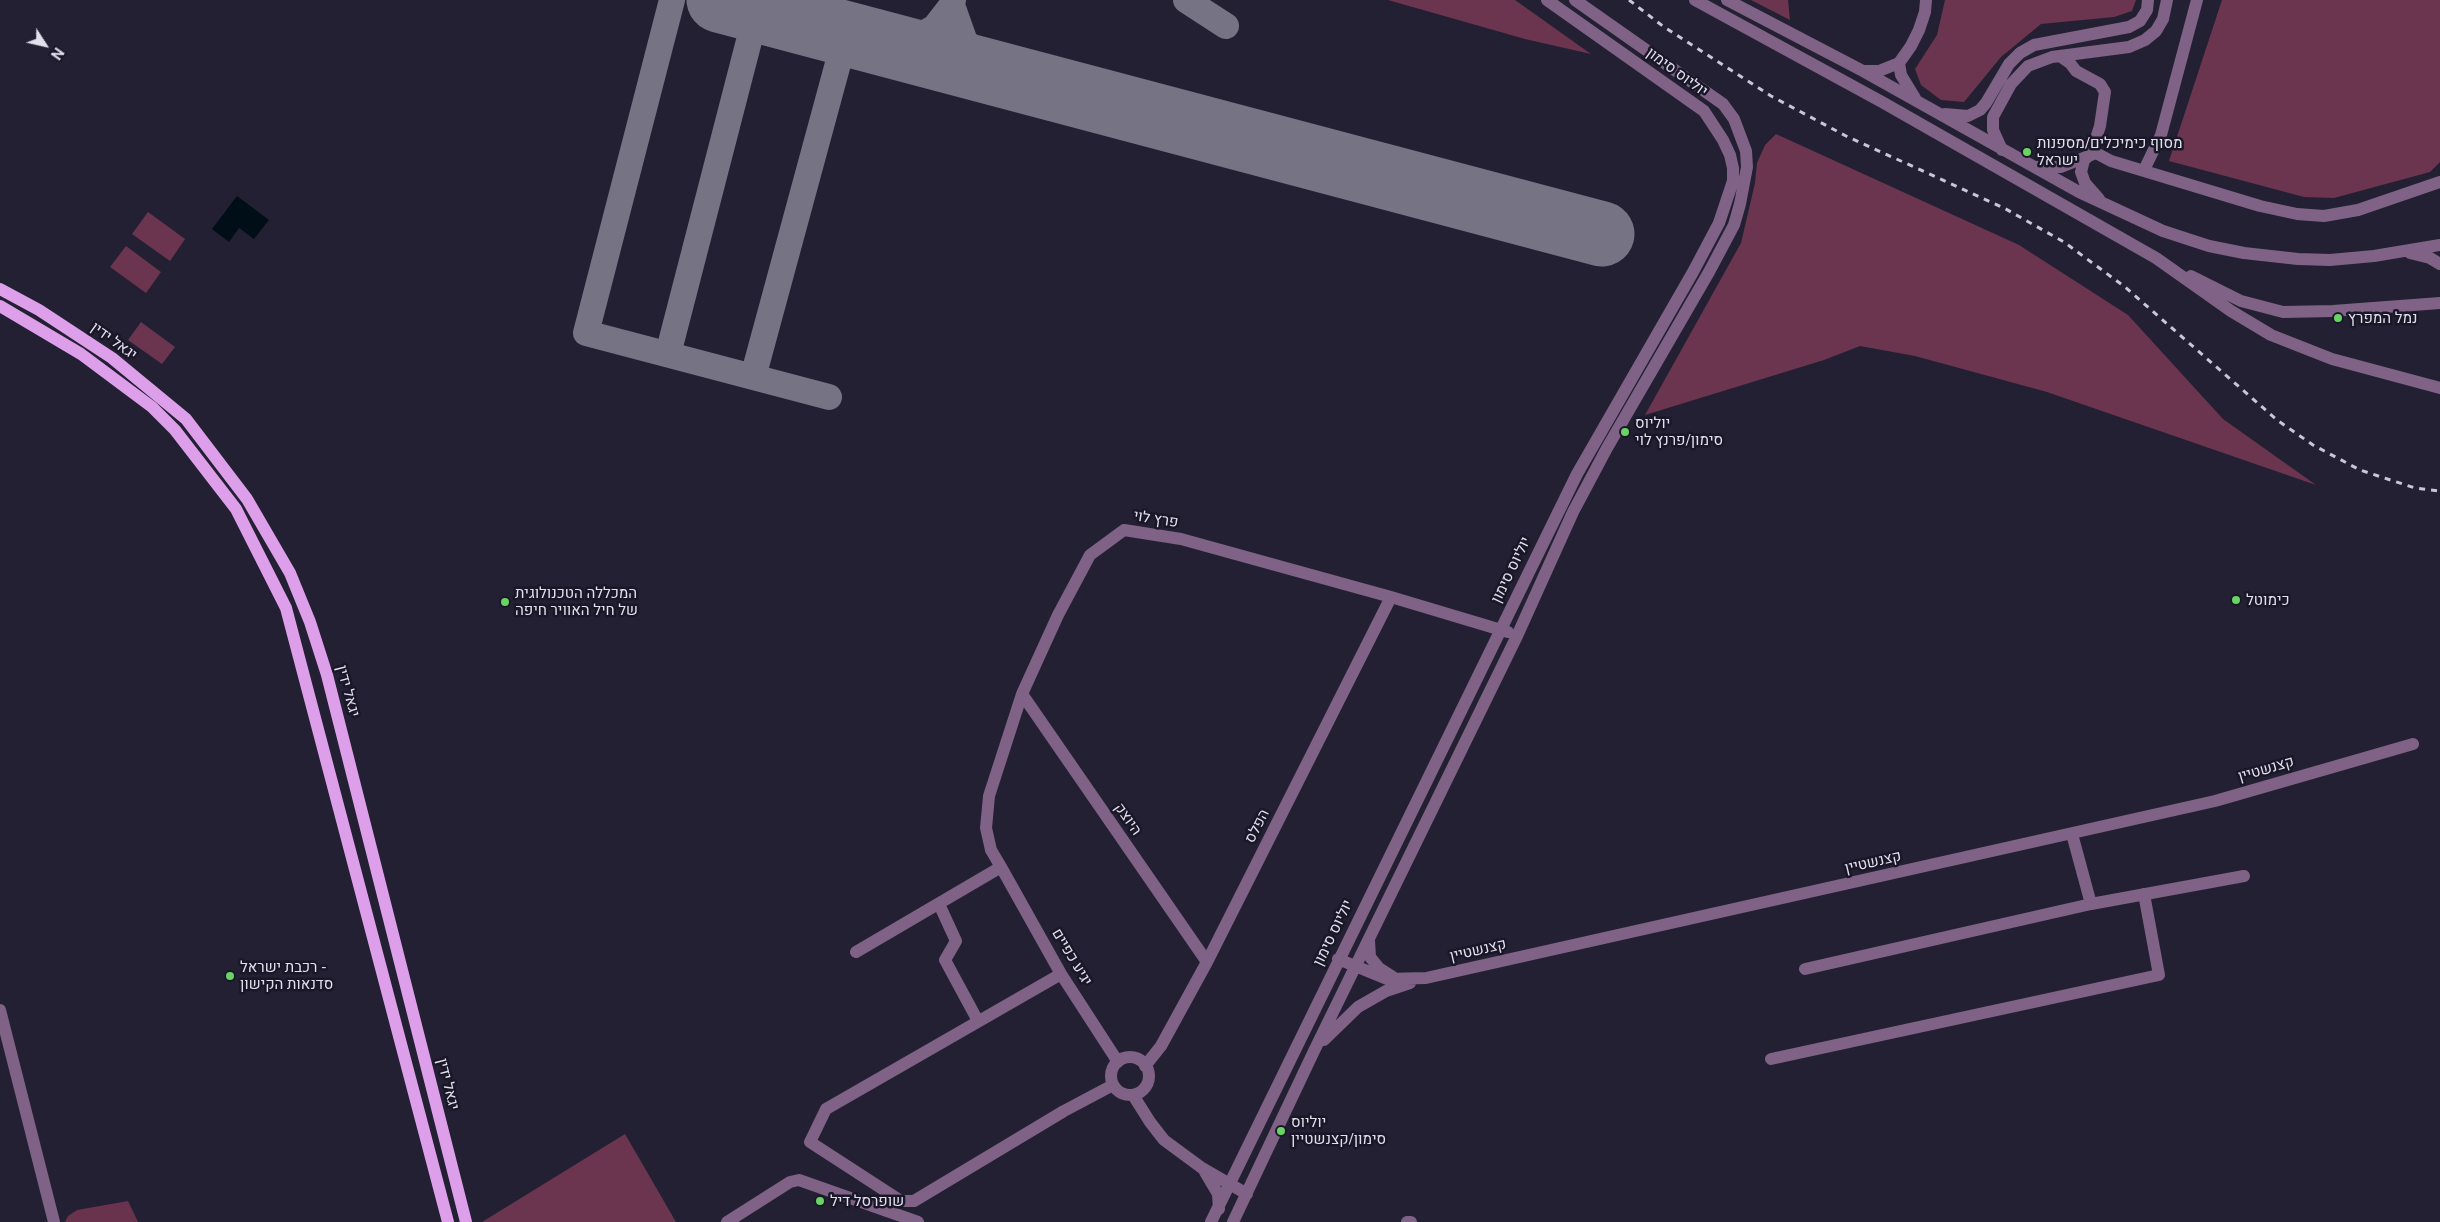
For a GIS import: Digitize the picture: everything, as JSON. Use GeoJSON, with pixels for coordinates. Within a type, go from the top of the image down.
{"type":"FeatureCollection","features":[{"type":"Feature","properties":{"kind":"main road","name":"יגאל ידין"},"geometry":{"type":"LineString","coordinates":[[0,289],[39,310],[112,358],[186,419],[247,499],[290,573],[310,622],[327,674],[466,1222]]}},
{"type":"Feature","properties":{"kind":"main road","name":"יגאל ידין"},"geometry":{"type":"LineString","coordinates":[[0,306],[81,354],[152,407],[175,430],[236,508],[286,608],[448,1222]]}},
{"type":"Feature","properties":{"kind":"street","name":"יוליוס סימון"},"geometry":{"type":"LineString","coordinates":[[1212,1222],[1338,959],[1582,465],[1698,264],[1719,223],[1733,181],[1730,155],[1723,140],[1704,111],[1547,0]]}},
{"type":"Feature","properties":{"kind":"street","name":"יוליוס סימון"},"geometry":{"type":"LineString","coordinates":[[1233,1222],[1314,1051],[1518,636],[1573,512],[1734,225],[1747,166],[1746,150],[1742,135],[1723,104],[1575,0]]}},
{"type":"Feature","properties":{"kind":"street"},"geometry":{"type":"LineString","coordinates":[[1694,0],[1882,102],[2156,258],[2241,302],[2270,310],[2299,313],[2422,305],[2440,302]]}},
{"type":"Feature","properties":{"kind":"street"},"geometry":{"type":"LineString","coordinates":[[1727,0],[1863,71],[2031,166],[2163,232],[2210,246],[2279,258],[2330,260],[2402,252],[2438,245]]}},
{"type":"Feature","properties":{"kind":"street"},"geometry":{"type":"LineString","coordinates":[[1863,71],[1879,71],[1899,62],[1912,46],[1919,30],[1925,12],[1926,0]]}},
{"type":"Feature","properties":{"kind":"street"},"geometry":{"type":"LineString","coordinates":[[1936,113],[1958,117],[1974,114],[1986,103],[2009,64],[2020,53],[2034,45],[2129,27],[2140,21],[2146,10],[2148,0]]}},
{"type":"Feature","properties":{"kind":"street"},"geometry":{"type":"LineString","coordinates":[[2002,150],[1993,130],[1993,117],[2011,84],[2028,66],[2060,56],[2129,47],[2145,40],[2156,31],[2163,19],[2166,0]]}},
{"type":"Feature","properties":{"kind":"street"},"geometry":{"type":"LineString","coordinates":[[2144,170],[2161,135],[2197,0]]}},
{"type":"Feature","properties":{"kind":"street"},"geometry":{"type":"LineString","coordinates":[[2082,74],[2082,66],[2092,52]]}},
{"type":"Feature","properties":{"kind":"street"},"geometry":{"type":"LineString","coordinates":[[2060,56],[2082,74],[2100,84],[2106,92],[2100,126],[2091,154],[2082,166],[2081,176],[2102,203]]}},
{"type":"Feature","properties":{"kind":"street"},"geometry":{"type":"LineString","coordinates":[[1899,62],[1900,76],[1917,102]]}},
{"type":"Feature","properties":{"kind":"street"},"geometry":{"type":"LineString","coordinates":[[2031,166],[2061,167],[2096,153],[2111,160],[2260,206],[2297,214],[2324,216],[2358,210],[2440,182]]}},
{"type":"Feature","properties":{"kind":"street"},"geometry":{"type":"LineString","coordinates":[[2402,252],[2430,258],[2440,264]]}},
{"type":"Feature","properties":{"kind":"street"},"geometry":{"type":"LineString","coordinates":[[2156,258],[2231,312],[2278,338],[2339,361],[2440,388]]}},
{"type":"Feature","properties":{"kind":"street"},"geometry":{"type":"LineString","coordinates":[[2422,305],[2440,312]]}},
{"type":"Feature","properties":{"kind":"street","name":"פרץ לוי"},"geometry":{"type":"LineString","coordinates":[[1001,868],[992,850],[986,828],[989,796],[1022,694],[1058,615],[1090,556],[1124,530],[1181,539],[1391,597],[1518,636]]}},
{"type":"Feature","properties":{"kind":"street","name":"הפלס"},"geometry":{"type":"LineString","coordinates":[[1145,1066],[1162,1046],[1207,962],[1391,597]]}},
{"type":"Feature","properties":{"kind":"street"},"geometry":{"type":"LineString","coordinates":[[1474,622],[1497,618],[1513,603]]}},
{"type":"Feature","properties":{"kind":"street"},"geometry":{"type":"LineString","coordinates":[[1474,622],[1490,635],[1491,650]]}},
{"type":"Feature","properties":{"kind":"street","name":"היוצק"},"geometry":{"type":"LineString","coordinates":[[1022,694],[1207,962]]}},
{"type":"Feature","properties":{"kind":"street","name":"קצנשטיין"},"geometry":{"type":"LineString","coordinates":[[1338,959],[1378,977],[1397,979],[1426,978],[2215,801],[2413,744]]}},
{"type":"Feature","properties":{"kind":"street"},"geometry":{"type":"LineString","coordinates":[[2072,834],[2091,904]]}},
{"type":"Feature","properties":{"kind":"street"},"geometry":{"type":"LineString","coordinates":[[856,952],[1001,868]]}},
{"type":"Feature","properties":{"kind":"street","name":"יגיע כפיים"},"geometry":{"type":"LineString","coordinates":[[1001,868],[1061,974],[1118,1062]]}},
{"type":"Feature","properties":{"kind":"street"},"geometry":{"type":"LineString","coordinates":[[1805,969],[2091,904],[2244,876]]}},
{"type":"Feature","properties":{"kind":"street"},"geometry":{"type":"LineString","coordinates":[[1771,1058],[2159,975],[2144,894]]}},
{"type":"Feature","properties":{"kind":"street"},"geometry":{"type":"LineString","coordinates":[[939,904],[956,941],[945,960],[978,1021]]}},
{"type":"Feature","properties":{"kind":"street"},"geometry":{"type":"LineString","coordinates":[[1369,938],[1369,952],[1374,962],[1385,972],[1397,979]]}},
{"type":"Feature","properties":{"kind":"street"},"geometry":{"type":"LineString","coordinates":[[1061,974],[826,1109],[810,1142],[902,1201],[914,1201],[1064,1110],[1113,1084]]}},
{"type":"Feature","properties":{"kind":"street"},"geometry":{"type":"LineString","coordinates":[[1314,1051],[1358,1007],[1386,991],[1426,978]]}},
{"type":"Feature","properties":{"kind":"street"},"geometry":{"type":"LineString","coordinates":[[0,1010],[54,1222]]}},
{"type":"Feature","properties":{"kind":"street"},"geometry":{"type":"LineString","coordinates":[[1123,1059],[1136,1059],[1145,1066],[1148,1072],[1147,1084],[1133,1095],[1121,1093],[1113,1084],[1111,1072],[1118,1062],[1123,1059]]}},
{"type":"Feature","properties":{"kind":"street"},"geometry":{"type":"LineString","coordinates":[[1133,1095],[1164,1140],[1202,1168],[1247,1194]]}},
{"type":"Feature","properties":{"kind":"street"},"geometry":{"type":"LineString","coordinates":[[1202,1168],[1216,1189],[1219,1200],[1218,1209]]}},
{"type":"Feature","properties":{"kind":"street"},"geometry":{"type":"LineString","coordinates":[[727,1222],[790,1182],[799,1180],[918,1222]]}},
{"type":"Feature","properties":{"kind":"shaded area"},"geometry":{"type":"Polygon","coordinates":[[[1388,0],[1515,0],[1591,54],[1525,39],[1388,0]]]}},
{"type":"Feature","properties":{"kind":"shaded area"},"geometry":{"type":"Polygon","coordinates":[[[1751,0],[1788,0],[1790,20],[1751,0]]]}},
{"type":"Feature","properties":{"kind":"shaded area"},"geometry":{"type":"Polygon","coordinates":[[[1945,0],[2136,0],[2132,11],[2114,17],[2041,24],[2001,57],[1964,102],[1941,100],[1921,85],[1915,69],[1937,35],[1945,0]]]}},
{"type":"Feature","properties":{"kind":"shaded area"},"geometry":{"type":"Polygon","coordinates":[[[2222,0],[2440,0],[2440,162],[2430,172],[2334,198],[2304,197],[2169,161],[2222,0]]]}},
{"type":"Feature","properties":{"kind":"shaded area"},"geometry":{"type":"Polygon","coordinates":[[[1776,134],[2019,245],[2128,315],[2223,419],[2316,485],[2047,392],[1915,356],[1860,346],[1824,360],[1645,415],[1741,243],[1755,183],[1757,163],[1765,145],[1776,134]]]}},
{"type":"Feature","properties":{"kind":"shaded area"},"geometry":{"type":"Polygon","coordinates":[[[237,196],[269,220],[254,239],[239,228],[229,242],[212,229],[237,196]]]}},
{"type":"Feature","properties":{"kind":"shaded area"},"geometry":{"type":"Polygon","coordinates":[[[148,212],[185,239],[170,261],[132,234],[148,212]]]}},
{"type":"Feature","properties":{"kind":"shaded area"},"geometry":{"type":"Polygon","coordinates":[[[126,246],[161,272],[146,293],[110,267],[126,246]]]}},
{"type":"Feature","properties":{"kind":"shaded area"},"geometry":{"type":"Polygon","coordinates":[[[141,322],[175,347],[162,364],[128,340],[141,322]]]}},
{"type":"Feature","properties":{"kind":"shaded area"},"geometry":{"type":"Polygon","coordinates":[[[625,1134],[676,1222],[482,1222],[625,1134]]]}},
{"type":"Feature","properties":{"kind":"shaded area"},"geometry":{"type":"Polygon","coordinates":[[[128,1201],[138,1222],[65,1222],[68,1216],[77,1210],[128,1201]]]}},
{"type":"Feature","properties":{"kind":"taxiway"},"geometry":{"type":"LineString","coordinates":[[672,0],[586,333],[829,397]]}},
{"type":"Feature","properties":{"kind":"taxiway"},"geometry":{"type":"LineString","coordinates":[[953,0],[952,5],[964,39],[975,57],[995,73]]}},
{"type":"Feature","properties":{"kind":"taxiway"},"geometry":{"type":"LineString","coordinates":[[1186,0],[1226,26]]}},
{"type":"Feature","properties":{"kind":"taxiway"},"geometry":{"type":"LineString","coordinates":[[889,45],[914,39],[935,27],[952,5]]}},
{"type":"Feature","properties":{"kind":"taxiway"},"geometry":{"type":"LineString","coordinates":[[668,354],[757,10]]}},
{"type":"Feature","properties":{"kind":"taxiway"},"geometry":{"type":"LineString","coordinates":[[753,377],[846,34]]}},
{"type":"Feature","properties":{"kind":"runway"},"geometry":{"type":"LineString","coordinates":[[719,0],[1602,234]]}},
{"type":"Feature","properties":{"kind":"railway"},"geometry":{"type":"LineString","coordinates":[[1629,0],[1664,27],[1771,96],[1846,136],[2004,208],[2064,242],[2125,287],[2277,420],[2313,445],[2360,470],[2415,488],[2440,491]]}},
{"type":"Feature","properties":{"kind":"place","name":"מסוף כימיכלים/מספנות ישראל"},"geometry":{"type":"Point","coordinates":[2027,152]}},
{"type":"Feature","properties":{"kind":"place","name":"נמל המפרץ"},"geometry":{"type":"Point","coordinates":[2338,318]}},
{"type":"Feature","properties":{"kind":"place","name":"יוליוס סימון/פרנץ לוי"},"geometry":{"type":"Point","coordinates":[1625,432]}},
{"type":"Feature","properties":{"kind":"place","name":"כימוטל"},"geometry":{"type":"Point","coordinates":[2236,600]}},
{"type":"Feature","properties":{"kind":"place","name":"המכללה הטכנולוגית של חיל האוויר חיפה"},"geometry":{"type":"Point","coordinates":[505,602]}},
{"type":"Feature","properties":{"kind":"place","name":"רכבת ישראל - סדנאות הקישון"},"geometry":{"type":"Point","coordinates":[230,976]}},
{"type":"Feature","properties":{"kind":"place","name":"יוליוס סימון/קצנשטיין"},"geometry":{"type":"Point","coordinates":[1281,1131]}},
{"type":"Feature","properties":{"kind":"place","name":"שופרסל דיל"},"geometry":{"type":"Point","coordinates":[820,1201]}}]}
